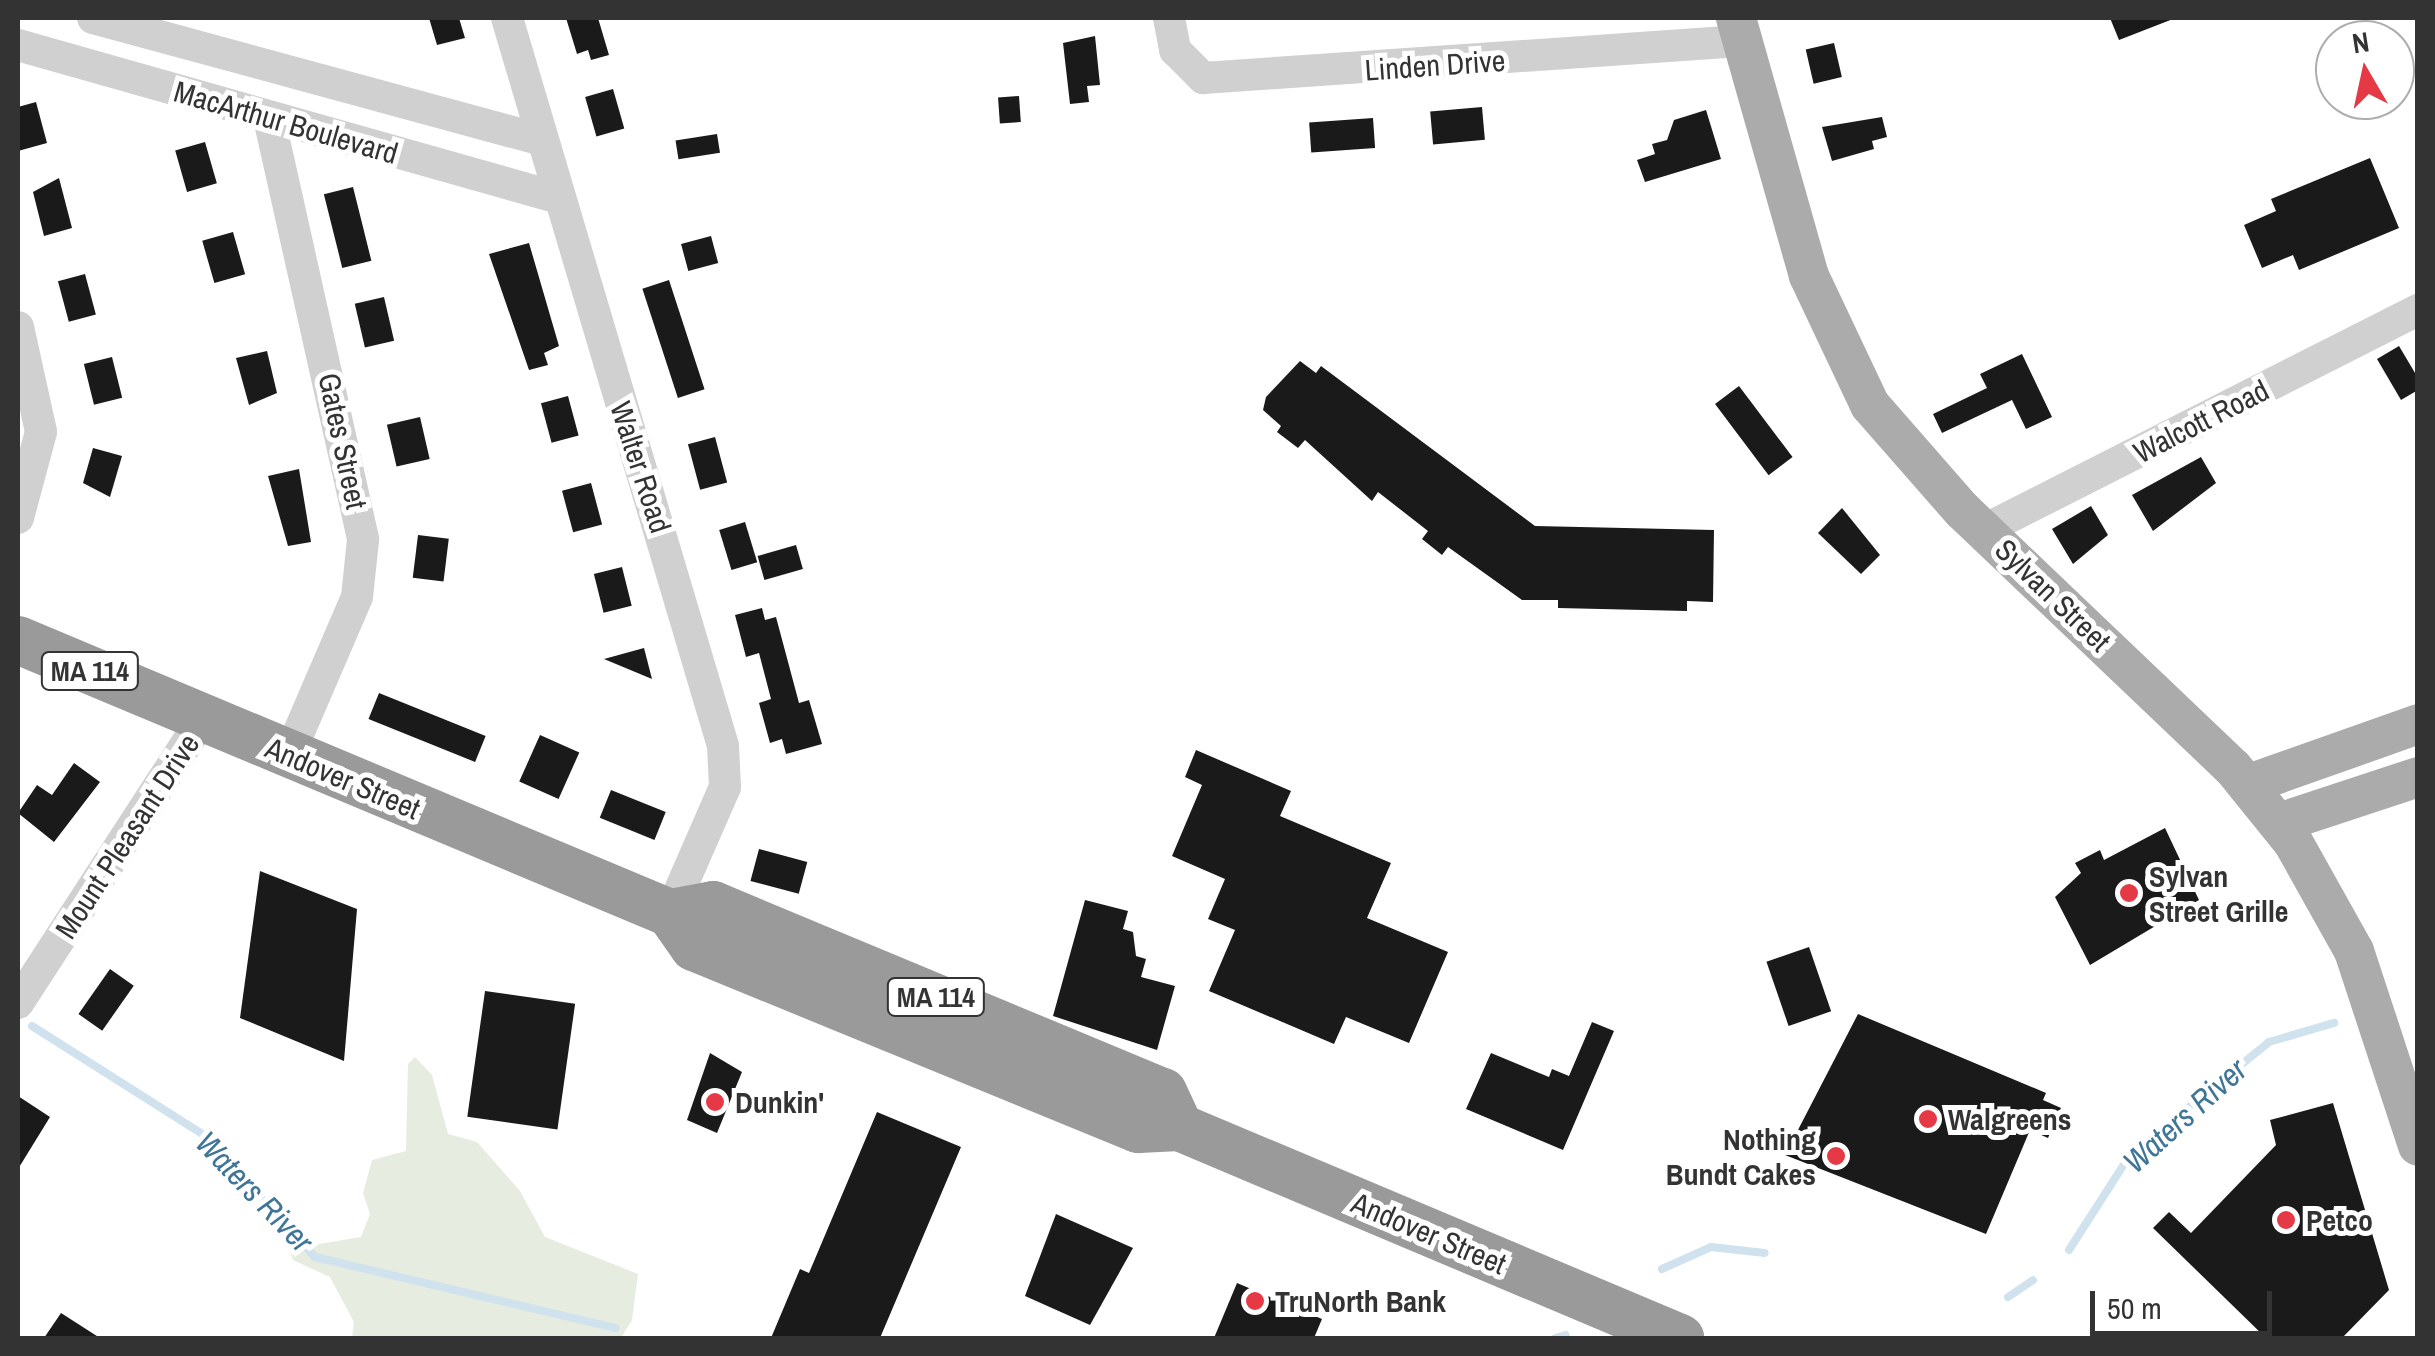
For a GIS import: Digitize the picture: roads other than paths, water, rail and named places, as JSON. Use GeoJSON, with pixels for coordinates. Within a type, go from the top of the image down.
{"type":"FeatureCollection","features":[{"type":"Feature","properties":{"kind":"highway","name":"Andover Street"},"geometry":{"type":"LineString","coordinates":[[18,640],[670,913],[713,905],[1126,1076],[1163,1092],[1179,1127],[1680,1338]]}},
{"type":"Feature","properties":{"kind":"main road","name":"Sylvan Street"},"geometry":{"type":"LineString","coordinates":[[1738,29],[1809,276],[1839,348],[1907,453],[2249,784],[2278,823],[2354,951],[2418,1146]]}},
{"type":"Feature","properties":{"kind":"main road"},"geometry":{"type":"LineString","coordinates":[[2249,784],[2418,724]]}},
{"type":"Feature","properties":{"kind":"main road"},"geometry":{"type":"LineString","coordinates":[[2278,823],[2418,777]]}},
{"type":"Feature","properties":{"kind":"main road"},"geometry":{"type":"LineString","coordinates":[[2318,887],[2332,805]]}},
{"type":"Feature","properties":{"kind":"street","name":"MacArthur Boulevard"},"geometry":{"type":"LineString","coordinates":[[94,18],[539,138]]}},
{"type":"Feature","properties":{"kind":"street","name":"Walter Road"},"geometry":{"type":"LineString","coordinates":[[507,18],[555,197],[723,746],[724,787],[670,913]]}},
{"type":"Feature","properties":{"kind":"street","name":"Linden Drive"},"geometry":{"type":"LineString","coordinates":[[1169,18],[1174,50],[1203,78],[1738,29]]}},
{"type":"Feature","properties":{"kind":"street","name":"MacArthur Boulevard"},"geometry":{"type":"LineString","coordinates":[[18,45],[555,197]]}},
{"type":"Feature","properties":{"kind":"street","name":"Gates Street"},"geometry":{"type":"LineString","coordinates":[[269,118],[363,540],[356,599],[289,756]]}},
{"type":"Feature","properties":{"kind":"street","name":"Walcott Road"},"geometry":{"type":"LineString","coordinates":[[1984,530],[2418,310]]}},
{"type":"Feature","properties":{"kind":"street"},"geometry":{"type":"LineString","coordinates":[[18,327],[39,404],[31,485],[18,518]]}},
{"type":"Feature","properties":{"kind":"street","name":"Mount Pleasant Drive"},"geometry":{"type":"LineString","coordinates":[[18,1003],[203,718]]}},
{"type":"Feature","properties":{"kind":"waterway","name":"Waters River"},"geometry":{"type":"LineString","coordinates":[[2069,1250],[2130,1155],[2269,1042],[2334,1023]]}},
{"type":"Feature","properties":{"kind":"waterway","name":"Waters River"},"geometry":{"type":"LineString","coordinates":[[32,1026],[202,1134],[315,1257],[616,1328]]}},
{"type":"Feature","properties":{"kind":"waterway","name":"Waters River"},"geometry":{"type":"LineString","coordinates":[[1662,1269],[1711,1247],[1765,1253]]}},
{"type":"Feature","properties":{"kind":"waterway","name":"Waters River"},"geometry":{"type":"LineString","coordinates":[[2008,1297],[2033,1280]]}},
{"type":"Feature","properties":{"kind":"waterway","name":"Waters River"},"geometry":{"type":"LineString","coordinates":[[1555,1338],[1566,1335]]}},
{"type":"Feature","properties":{"kind":"place","name":"Sylvan Street Grille"},"geometry":{"type":"Point","coordinates":[2129,893]}},
{"type":"Feature","properties":{"kind":"place","name":"Dunkin'"},"geometry":{"type":"Point","coordinates":[715,1102]}},
{"type":"Feature","properties":{"kind":"place","name":"Walgreens"},"geometry":{"type":"Point","coordinates":[1928,1119]}},
{"type":"Feature","properties":{"kind":"place","name":"Nothing Bundt Cakes"},"geometry":{"type":"Point","coordinates":[1836,1156]}},
{"type":"Feature","properties":{"kind":"place","name":"Petco"},"geometry":{"type":"Point","coordinates":[2286,1220]}},
{"type":"Feature","properties":{"kind":"place","name":"TruNorth Bank"},"geometry":{"type":"Point","coordinates":[1255,1301]}}]}
